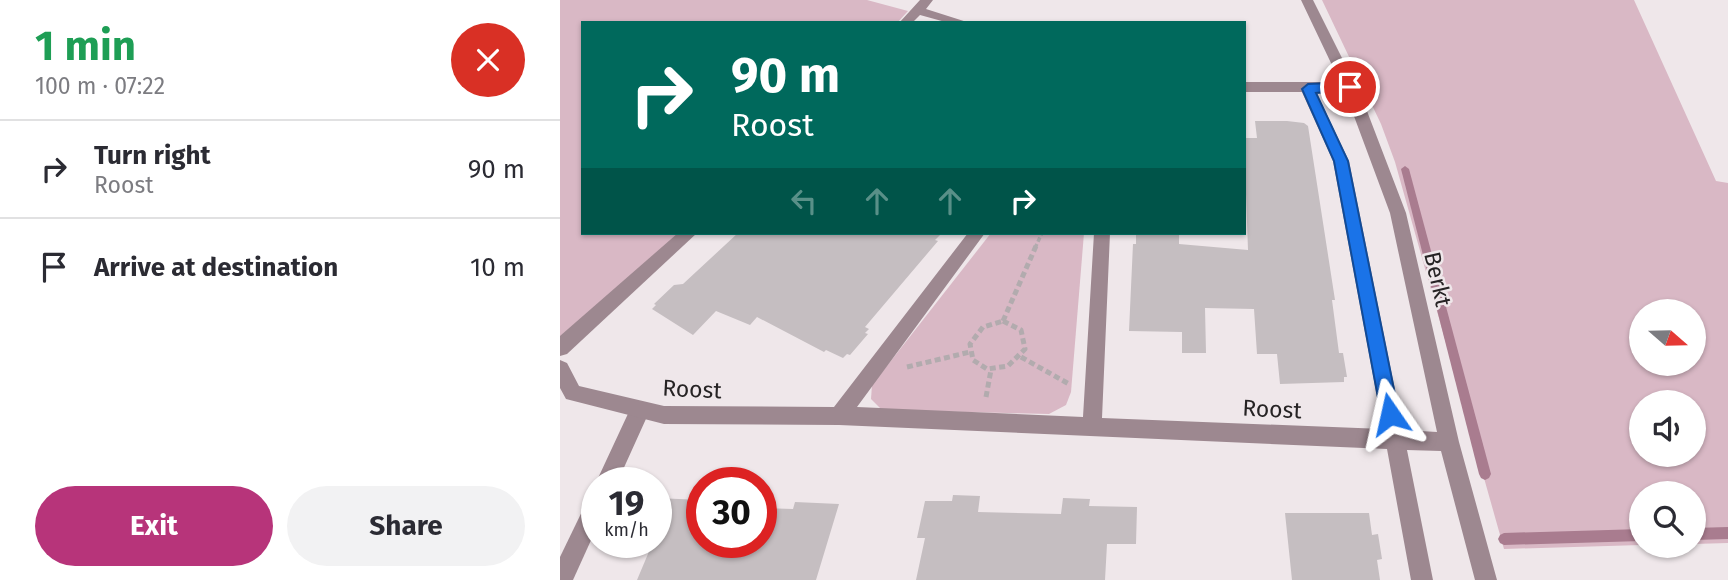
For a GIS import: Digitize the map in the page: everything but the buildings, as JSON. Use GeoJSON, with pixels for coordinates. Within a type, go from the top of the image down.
{"type":"FeatureCollection","features":[{"type":"Feature","properties":{"kind":"street"},"geometry":{"type":"LineString","coordinates":[[907,21],[928,0]]}},
{"type":"Feature","properties":{"kind":"street","name":"Berkt"},"geometry":{"type":"LineString","coordinates":[[1307,0],[1350,87],[1398,213],[1449,442],[1486,580]]}},
{"type":"Feature","properties":{"kind":"street"},"geometry":{"type":"LineString","coordinates":[[917,10],[957,21]]}},
{"type":"Feature","properties":{"kind":"street"},"geometry":{"type":"LineString","coordinates":[[1246,88],[1350,87]]}},
{"type":"Feature","properties":{"kind":"street"},"geometry":{"type":"LineString","coordinates":[[1308,89],[1341,161],[1422,580]]}},
{"type":"Feature","properties":{"kind":"street"},"geometry":{"type":"LineString","coordinates":[[560,348],[687,235]]}},
{"type":"Feature","properties":{"kind":"street"},"geometry":{"type":"LineString","coordinates":[[839,416],[976,235]]}},
{"type":"Feature","properties":{"kind":"street"},"geometry":{"type":"LineString","coordinates":[[1092,425],[1102,235]]}},
{"type":"Feature","properties":{"kind":"street","name":"Roost"},"geometry":{"type":"LineString","coordinates":[[561,373],[573,393],[664,415],[839,416],[1449,442]]}},
{"type":"Feature","properties":{"kind":"street"},"geometry":{"type":"LineString","coordinates":[[613,467],[640,410]]}},
{"type":"Feature","properties":{"kind":"street"},"geometry":{"type":"LineString","coordinates":[[561,580],[581,537]]}},
{"type":"Feature","properties":{"kind":"path"},"geometry":{"type":"LineString","coordinates":[[1003,321],[1041,235]]}},
{"type":"Feature","properties":{"kind":"path"},"geometry":{"type":"LineString","coordinates":[[1003,321],[1012,323],[1023,333],[1025,349],[1021,357],[1006,368],[991,370],[979,366],[970,352],[970,344],[979,330],[1003,321]]}},
{"type":"Feature","properties":{"kind":"path"},"geometry":{"type":"LineString","coordinates":[[869,377],[970,352]]}},
{"type":"Feature","properties":{"kind":"path"},"geometry":{"type":"LineString","coordinates":[[1021,357],[1093,398]]}},
{"type":"Feature","properties":{"kind":"shaded area"},"geometry":{"type":"Polygon","coordinates":[[[560,0],[867,0],[908,11],[899,21],[581,21],[581,235],[677,235],[560,340],[560,0]]]}},
{"type":"Feature","properties":{"kind":"shaded area"},"geometry":{"type":"Polygon","coordinates":[[[1322,0],[1634,0],[1716,181],[1728,183],[1728,543],[1706,544],[1706,481],[1629,481],[1629,545],[1504,549],[1395,162],[1381,124],[1322,0]]]}},
{"type":"Feature","properties":{"kind":"shaded area"},"geometry":{"type":"Polygon","coordinates":[[[989,235],[1084,235],[1071,392],[1066,405],[1049,414],[882,410],[871,399],[872,385],[989,235]]]}},
{"type":"Feature","properties":{"kind":"waterway"},"geometry":{"type":"LineString","coordinates":[[1405,169],[1485,474]]}},
{"type":"Feature","properties":{"kind":"waterway"},"geometry":{"type":"LineString","coordinates":[[1706,534],[1728,533]]}},
{"type":"Feature","properties":{"kind":"waterway"},"geometry":{"type":"LineString","coordinates":[[1504,539],[1629,535]]}},
{"type":"Feature","properties":{"kind":"route"},"geometry":{"type":"LineString","coordinates":[[1350,87],[1308,89],[1341,161],[1390,414]]}}]}
